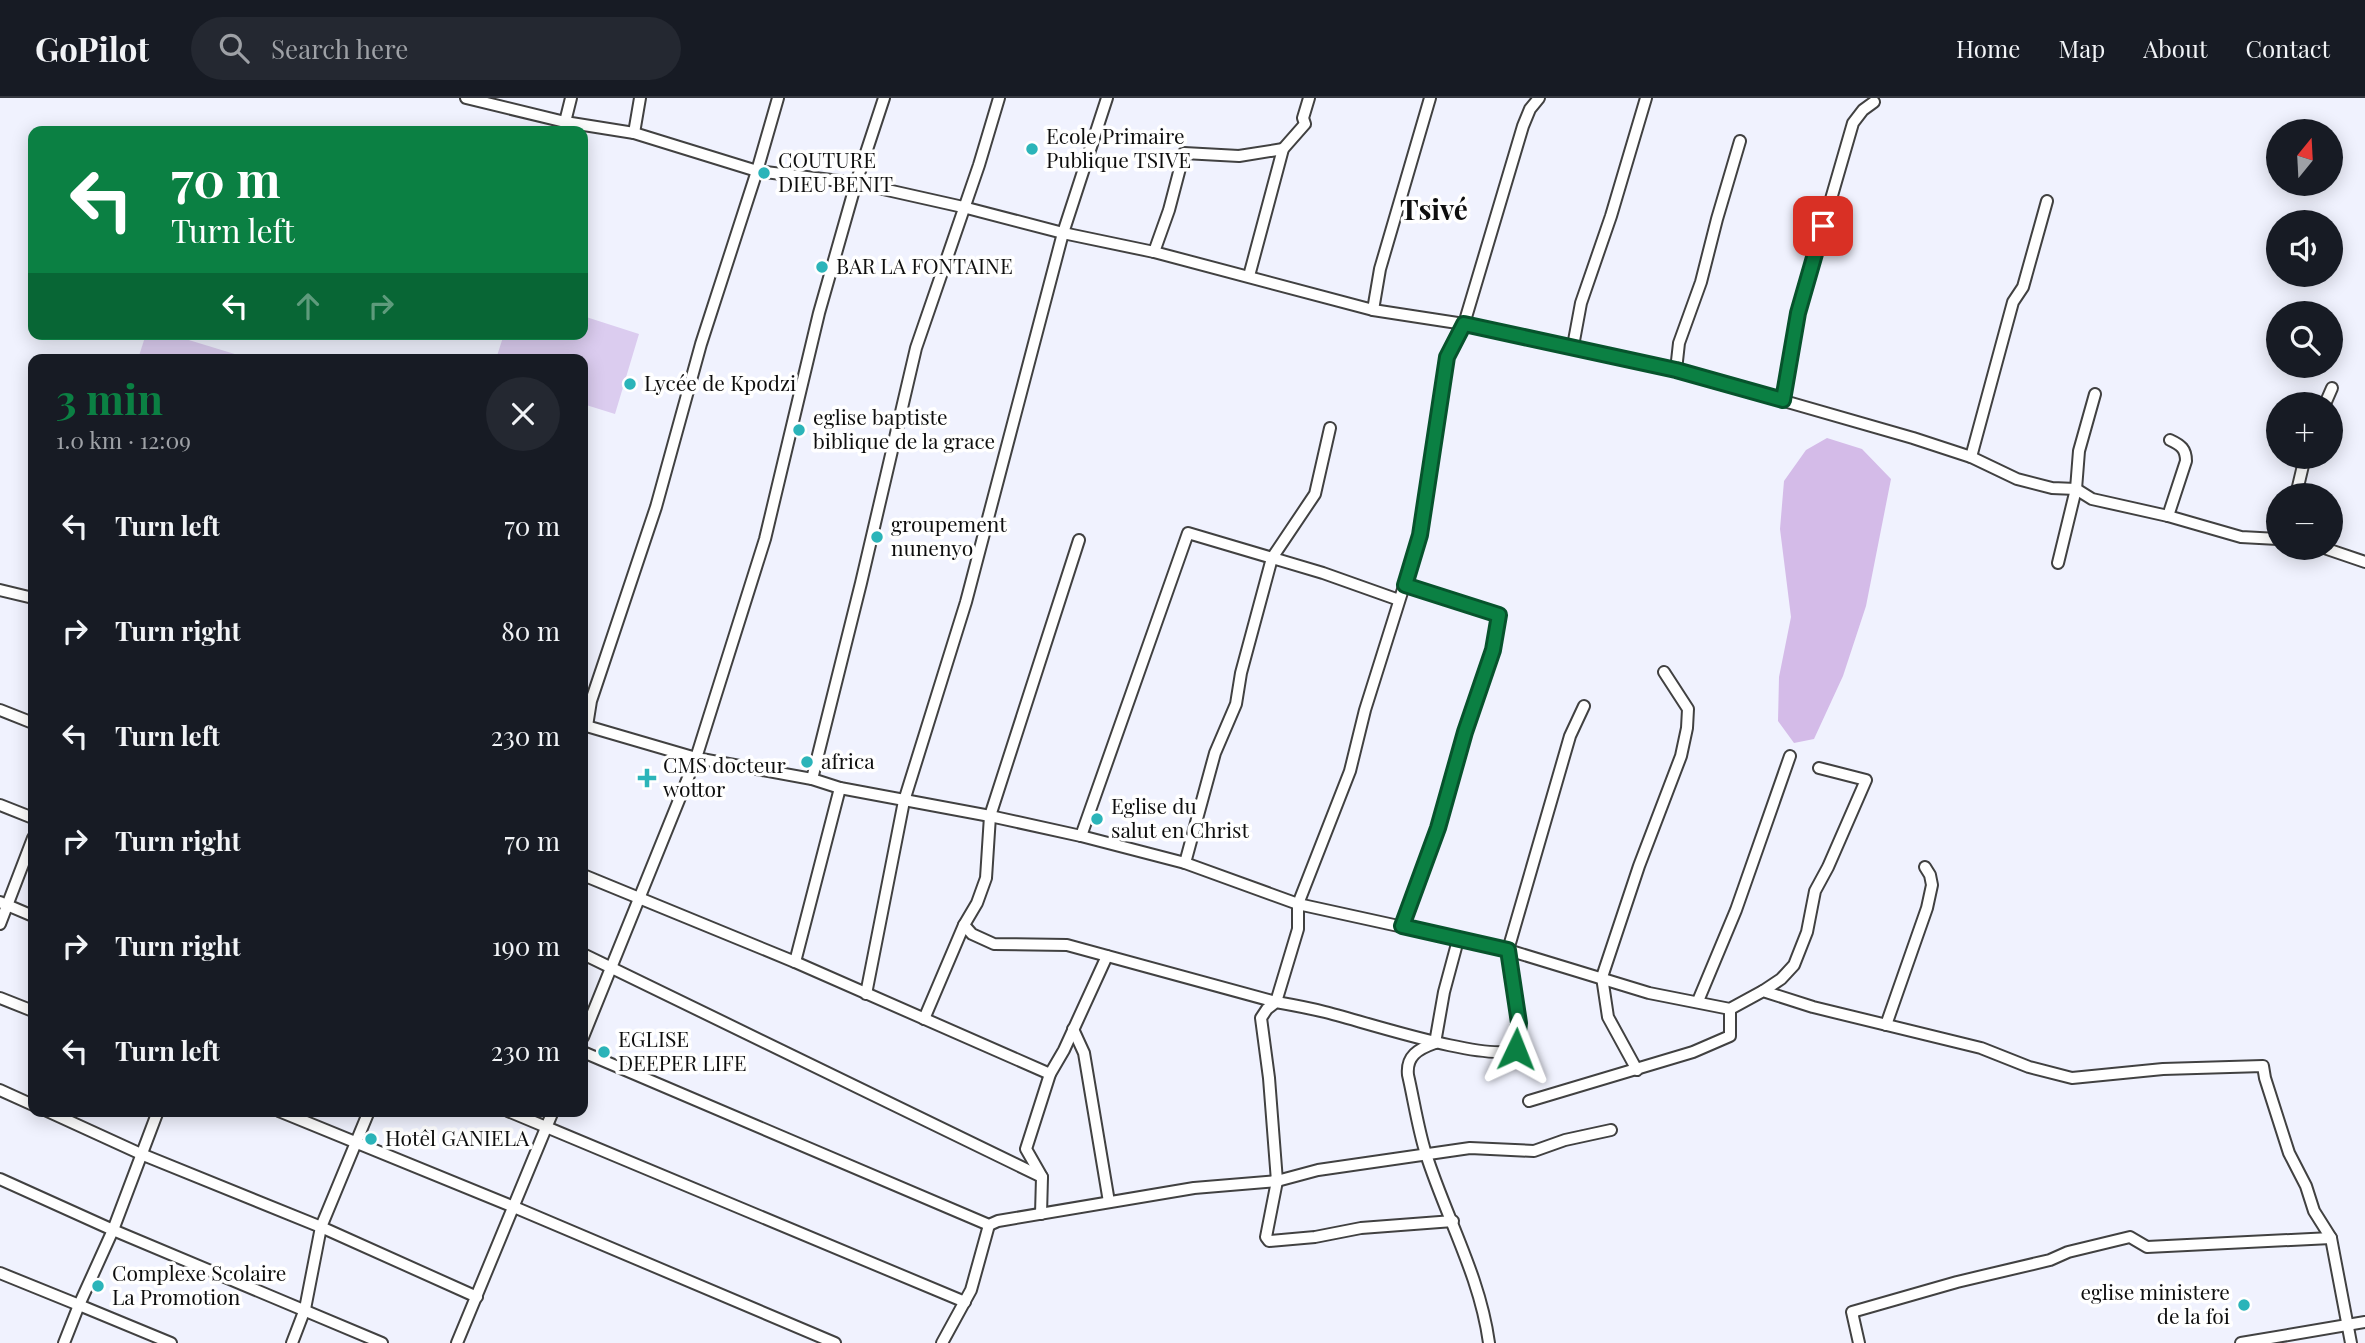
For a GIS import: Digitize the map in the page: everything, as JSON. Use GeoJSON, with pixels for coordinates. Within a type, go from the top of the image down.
{"type":"FeatureCollection","features":[{"type":"Feature","properties":{"kind":"street"},"geometry":{"type":"LineString","coordinates":[[565,122],[571,98]]}},
{"type":"Feature","properties":{"kind":"street"},"geometry":{"type":"LineString","coordinates":[[634,133],[640,98]]}},
{"type":"Feature","properties":{"kind":"street"},"geometry":{"type":"LineString","coordinates":[[588,713],[656,507],[701,344],[778,98]]}},
{"type":"Feature","properties":{"kind":"street"},"geometry":{"type":"LineString","coordinates":[[588,1025],[696,758],[765,539],[819,313],[856,183],[884,98]]}},
{"type":"Feature","properties":{"kind":"street"},"geometry":{"type":"LineString","coordinates":[[812,779],[916,348],[999,98]]}},
{"type":"Feature","properties":{"kind":"street"},"geometry":{"type":"LineString","coordinates":[[866,994],[904,801],[966,602],[1063,233],[1107,98]]}},
{"type":"Feature","properties":{"kind":"street"},"geometry":{"type":"LineString","coordinates":[[1248,276],[1283,149],[1305,124],[1303,118],[1308,98]]}},
{"type":"Feature","properties":{"kind":"street"},"geometry":{"type":"LineString","coordinates":[[1373,310],[1380,269],[1430,98]]}},
{"type":"Feature","properties":{"kind":"street"},"geometry":{"type":"LineString","coordinates":[[1453,1220],[1361,1228],[1273,1242],[1266,1237],[1277,1181],[1269,1078],[1261,1018],[1276,1002],[1298,929],[1298,904],[1350,771],[1365,710],[1420,535],[1447,357],[1464,324],[1523,126],[1530,109],[1539,98]]}},
{"type":"Feature","properties":{"kind":"street"},"geometry":{"type":"LineString","coordinates":[[1573,346],[1581,303],[1615,206],[1646,98]]}},
{"type":"Feature","properties":{"kind":"street"},"geometry":{"type":"LineString","coordinates":[[473,99],[565,122],[634,133],[757,172],[856,183],[1154,252],[1373,310],[1464,324],[1676,370],[1971,457],[2017,480],[2052,488],[2076,489],[2092,499],[2168,516],[2241,537],[2266,538]]}},
{"type":"Feature","properties":{"kind":"street"},"geometry":{"type":"LineString","coordinates":[[1783,400],[1798,313],[1853,123],[1863,110],[1874,102]]}},
{"type":"Feature","properties":{"kind":"street"},"geometry":{"type":"LineString","coordinates":[[1676,370],[1679,343],[1701,282],[1740,141]]}},
{"type":"Feature","properties":{"kind":"street"},"geometry":{"type":"LineString","coordinates":[[1154,252],[1170,210],[1184,153],[1240,156],[1283,149]]}},
{"type":"Feature","properties":{"kind":"street"},"geometry":{"type":"LineString","coordinates":[[1971,457],[2013,302],[2023,287],[2047,201]]}},
{"type":"Feature","properties":{"kind":"street"},"geometry":{"type":"LineString","coordinates":[[2330,392],[2332,388]]}},
{"type":"Feature","properties":{"kind":"street"},"geometry":{"type":"LineString","coordinates":[[2058,562],[2076,489],[2079,451],[2095,394]]}},
{"type":"Feature","properties":{"kind":"street"},"geometry":{"type":"LineString","coordinates":[[1185,863],[1215,752],[1236,704],[1272,558],[1315,494],[1330,428]]}},
{"type":"Feature","properties":{"kind":"street"},"geometry":{"type":"LineString","coordinates":[[2168,516],[2186,461],[2186,452],[2180,444],[2170,440]]}},
{"type":"Feature","properties":{"kind":"street"},"geometry":{"type":"LineString","coordinates":[[1081,836],[1188,533],[1332,576],[1399,600]]}},
{"type":"Feature","properties":{"kind":"street"},"geometry":{"type":"LineString","coordinates":[[924,1019],[986,878],[990,816],[1079,540]]}},
{"type":"Feature","properties":{"kind":"street"},"geometry":{"type":"LineString","coordinates":[[2343,554],[2365,562]]}},
{"type":"Feature","properties":{"kind":"street"},"geometry":{"type":"LineString","coordinates":[[1402,926],[1438,828],[1465,732],[1493,650],[1499,615],[1405,585]]}},
{"type":"Feature","properties":{"kind":"street"},"geometry":{"type":"LineString","coordinates":[[0,590],[28,597]]}},
{"type":"Feature","properties":{"kind":"street"},"geometry":{"type":"LineString","coordinates":[[1637,1070],[1608,1017],[1602,977],[1683,747],[1688,709],[1664,672]]}},
{"type":"Feature","properties":{"kind":"street"},"geometry":{"type":"LineString","coordinates":[[964,925],[972,934],[994,944],[1067,946],[1435,1042],[1511,1052],[1516,1049],[1519,1023],[1508,950],[1570,736],[1584,706]]}},
{"type":"Feature","properties":{"kind":"street"},"geometry":{"type":"LineString","coordinates":[[0,710],[28,721]]}},
{"type":"Feature","properties":{"kind":"street"},"geometry":{"type":"LineString","coordinates":[[588,726],[696,758],[812,779],[840,788],[1081,836],[1185,863],[1298,904],[1508,950],[1648,993],[1730,1009],[1781,979],[1794,965],[1807,932],[1815,891],[1866,780],[1819,768]]}},
{"type":"Feature","properties":{"kind":"street"},"geometry":{"type":"LineString","coordinates":[[1698,1002],[1736,910],[1790,756]]}},
{"type":"Feature","properties":{"kind":"street"},"geometry":{"type":"LineString","coordinates":[[795,962],[840,788]]}},
{"type":"Feature","properties":{"kind":"street"},"geometry":{"type":"LineString","coordinates":[[0,805],[28,816]]}},
{"type":"Feature","properties":{"kind":"street"},"geometry":{"type":"LineString","coordinates":[[0,924],[4,904],[28,849]]}},
{"type":"Feature","properties":{"kind":"street"},"geometry":{"type":"LineString","coordinates":[[1886,1025],[1927,908],[1932,885],[1925,867]]}},
{"type":"Feature","properties":{"kind":"street"},"geometry":{"type":"LineString","coordinates":[[588,877],[795,962],[1050,1074]]}},
{"type":"Feature","properties":{"kind":"street"},"geometry":{"type":"LineString","coordinates":[[4,904],[28,914]]}},
{"type":"Feature","properties":{"kind":"street"},"geometry":{"type":"LineString","coordinates":[[1458,940],[1444,992],[1435,1042],[1410,1057],[1407,1065],[1426,1154],[1453,1220],[1483,1311],[1489,1343]]}},
{"type":"Feature","properties":{"kind":"street"},"geometry":{"type":"LineString","coordinates":[[588,956],[1042,1177]]}},
{"type":"Feature","properties":{"kind":"street"},"geometry":{"type":"LineString","coordinates":[[1041,1214],[1042,1177],[1026,1149],[1050,1074],[1064,1050],[1107,956]]}},
{"type":"Feature","properties":{"kind":"street"},"geometry":{"type":"LineString","coordinates":[[1763,991],[1813,1007],[1980,1048],[2029,1067],[2072,1078],[2163,1069],[2263,1066],[2289,1153],[2306,1186],[2314,1210],[2331,1238],[2351,1343]]}},
{"type":"Feature","properties":{"kind":"street"},"geometry":{"type":"LineString","coordinates":[[0,998],[28,1009]]}},
{"type":"Feature","properties":{"kind":"street"},"geometry":{"type":"LineString","coordinates":[[1529,1101],[1693,1052],[1730,1036],[1730,1009]]}},
{"type":"Feature","properties":{"kind":"street"},"geometry":{"type":"LineString","coordinates":[[1073,1028],[1084,1053],[1109,1202]]}},
{"type":"Feature","properties":{"kind":"street"},"geometry":{"type":"LineString","coordinates":[[588,1054],[989,1225],[998,1221],[1194,1188],[1277,1181],[1318,1170],[1470,1148],[1534,1151],[1565,1140],[1611,1130]]}},
{"type":"Feature","properties":{"kind":"street"},"geometry":{"type":"LineString","coordinates":[[0,1090],[28,1103]]}},
{"type":"Feature","properties":{"kind":"street"},"geometry":{"type":"LineString","coordinates":[[60,1117],[141,1154],[321,1227],[477,1297]]}},
{"type":"Feature","properties":{"kind":"street"},"geometry":{"type":"LineString","coordinates":[[64,1343],[114,1230],[156,1117]]}},
{"type":"Feature","properties":{"kind":"street"},"geometry":{"type":"LineString","coordinates":[[293,1117],[835,1343]]}},
{"type":"Feature","properties":{"kind":"street"},"geometry":{"type":"LineString","coordinates":[[292,1343],[305,1309],[321,1227],[366,1117]]}},
{"type":"Feature","properties":{"kind":"street"},"geometry":{"type":"LineString","coordinates":[[522,1117],[965,1301]]}},
{"type":"Feature","properties":{"kind":"street"},"geometry":{"type":"LineString","coordinates":[[457,1343],[551,1117]]}},
{"type":"Feature","properties":{"kind":"street"},"geometry":{"type":"LineString","coordinates":[[0,1179],[382,1343]]}},
{"type":"Feature","properties":{"kind":"street"},"geometry":{"type":"LineString","coordinates":[[942,1343],[965,1301],[989,1225]]}},
{"type":"Feature","properties":{"kind":"street"},"geometry":{"type":"LineString","coordinates":[[1859,1343],[1852,1312],[2130,1237],[2147,1247],[2331,1238]]}},
{"type":"Feature","properties":{"kind":"street"},"geometry":{"type":"LineString","coordinates":[[0,1273],[171,1343]]}},
{"type":"Feature","properties":{"kind":"street"},"geometry":{"type":"LineString","coordinates":[[2241,1343],[2365,1322]]}},
{"type":"Feature","properties":{"kind":"shaded area"},"geometry":{"type":"Polygon","coordinates":[[[588,318],[639,334],[615,414],[588,406],[588,354],[498,354],[502,340],[588,340],[588,318]]]}},
{"type":"Feature","properties":{"kind":"shaded area"},"geometry":{"type":"Polygon","coordinates":[[[144,340],[189,340],[235,354],[140,354],[144,340]]]}},
{"type":"Feature","properties":{"kind":"shaded area"},"geometry":{"type":"Polygon","coordinates":[[[1827,438],[1862,449],[1891,479],[1866,606],[1843,676],[1814,739],[1794,743],[1778,721],[1779,677],[1791,617],[1780,529],[1784,481],[1806,450],[1827,438]]]}},
{"type":"Feature","properties":{"kind":"place","name":"Ecole Primaire Publique TSIVE"},"geometry":{"type":"Point","coordinates":[1032,149]}},
{"type":"Feature","properties":{"kind":"place","name":"COUTURE DIEU BENIT"},"geometry":{"type":"Point","coordinates":[764,173]}},
{"type":"Feature","properties":{"kind":"place","name":"BAR LA FONTAINE"},"geometry":{"type":"Point","coordinates":[822,267]}},
{"type":"Feature","properties":{"kind":"place","name":"Lycée de Kpodzi"},"geometry":{"type":"Point","coordinates":[630,384]}},
{"type":"Feature","properties":{"kind":"place","name":"eglise baptiste biblique de la grace"},"geometry":{"type":"Point","coordinates":[799,430]}},
{"type":"Feature","properties":{"kind":"place","name":"groupement nunenyo"},"geometry":{"type":"Point","coordinates":[877,537]}},
{"type":"Feature","properties":{"kind":"place","name":"africa"},"geometry":{"type":"Point","coordinates":[807,762]}},
{"type":"Feature","properties":{"kind":"place","name":"CMS docteur wottor"},"geometry":{"type":"Point","coordinates":[647,778]}},
{"type":"Feature","properties":{"kind":"place","name":"Eglise du salut en Christ"},"geometry":{"type":"Point","coordinates":[1097,819]}},
{"type":"Feature","properties":{"kind":"place","name":"EGLISE DEEPER LIFE"},"geometry":{"type":"Point","coordinates":[604,1052]}},
{"type":"Feature","properties":{"kind":"place","name":"Hotêl GANIELA"},"geometry":{"type":"Point","coordinates":[371,1139]}},
{"type":"Feature","properties":{"kind":"place","name":"Complexe Scolaire La Promotion"},"geometry":{"type":"Point","coordinates":[98,1286]}},
{"type":"Feature","properties":{"kind":"place","name":"eglise ministere de la foi"},"geometry":{"type":"Point","coordinates":[2244,1305]}},
{"type":"Feature","properties":{"kind":"district","name":"Tsivé"},"geometry":{"type":"Point","coordinates":[1434,210]}},
{"type":"Feature","properties":{"kind":"route"},"geometry":{"type":"LineString","coordinates":[[1516,1049],[1519,1023],[1508,950],[1402,926],[1438,828],[1465,732],[1493,650],[1499,615],[1405,585],[1420,535],[1447,357],[1464,324],[1676,370],[1783,400],[1798,313],[1823,226]]}}]}
